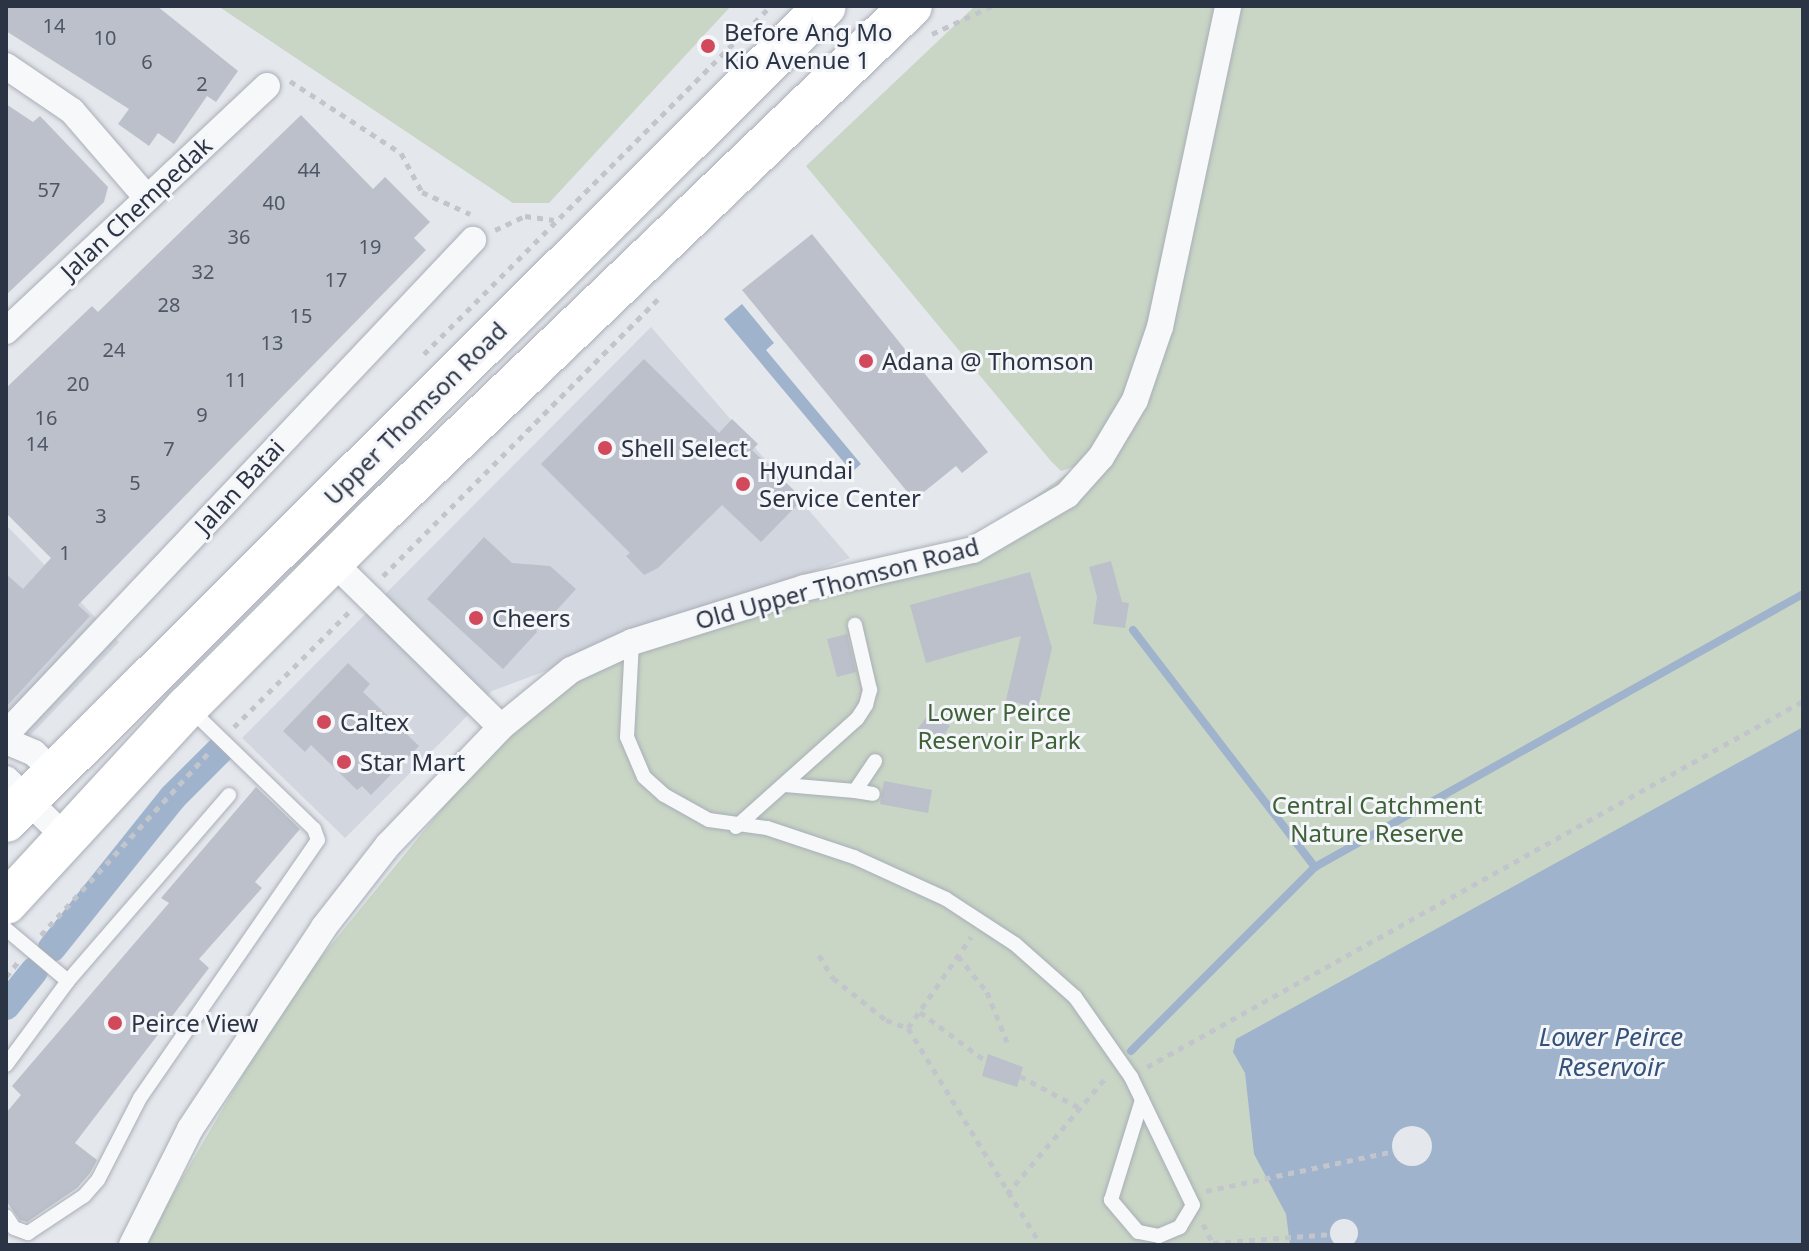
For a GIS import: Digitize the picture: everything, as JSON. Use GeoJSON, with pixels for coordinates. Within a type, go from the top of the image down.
{"type":"FeatureCollection","features":[{"type":"Feature","properties":{"kind":"main road","name":"Upper Thomson Road"},"geometry":{"type":"LineString","coordinates":[[23,793],[825,6]]}},
{"type":"Feature","properties":{"kind":"main road","name":"Upper Thomson Road"},"geometry":{"type":"LineString","coordinates":[[6,903],[187,707],[333,562],[919,21]]}},
{"type":"Feature","properties":{"kind":"street","name":"Old Upper Thomson Road"},"geometry":{"type":"LineString","coordinates":[[132,1245],[190,1129],[324,927],[388,845],[501,727],[571,670],[632,642],[804,588],[973,550],[1067,495],[1101,457],[1135,400],[1155,342],[1228,6]]}},
{"type":"Feature","properties":{"kind":"street"},"geometry":{"type":"LineString","coordinates":[[6,66],[72,111],[147,198]]}},
{"type":"Feature","properties":{"kind":"street","name":"Jalan Chempedak"},"geometry":{"type":"LineString","coordinates":[[6,331],[267,86]]}},
{"type":"Feature","properties":{"kind":"street","name":"Jalan Batai"},"geometry":{"type":"LineString","coordinates":[[6,734],[478,226]]}},
{"type":"Feature","properties":{"kind":"street"},"geometry":{"type":"LineString","coordinates":[[333,562],[501,727]]}},
{"type":"Feature","properties":{"kind":"street"},"geometry":{"type":"LineString","coordinates":[[6,741],[34,753],[23,793],[65,837]]}},
{"type":"Feature","properties":{"kind":"lane"},"geometry":{"type":"LineString","coordinates":[[736,827],[785,785],[866,705],[870,690],[855,625]]}},
{"type":"Feature","properties":{"kind":"lane"},"geometry":{"type":"LineString","coordinates":[[632,642],[627,737],[644,777],[682,808],[736,827],[767,828],[854,857],[982,921],[1075,997],[1131,1077],[1193,1205],[1180,1227],[1159,1236],[1138,1232],[1111,1200],[1142,1100]]}},
{"type":"Feature","properties":{"kind":"lane"},"geometry":{"type":"LineString","coordinates":[[6,1216],[14,1228],[28,1233],[91,1188],[140,1098],[313,853],[318,840],[314,829],[187,707]]}},
{"type":"Feature","properties":{"kind":"lane"},"geometry":{"type":"LineString","coordinates":[[855,791],[875,761]]}},
{"type":"Feature","properties":{"kind":"lane"},"geometry":{"type":"LineString","coordinates":[[785,785],[873,794]]}},
{"type":"Feature","properties":{"kind":"lane"},"geometry":{"type":"LineString","coordinates":[[6,1065],[68,981],[229,795]]}},
{"type":"Feature","properties":{"kind":"lane"},"geometry":{"type":"LineString","coordinates":[[6,929],[68,981]]}},
{"type":"Feature","properties":{"kind":"path"},"geometry":{"type":"LineString","coordinates":[[919,21],[992,6]]}},
{"type":"Feature","properties":{"kind":"path"},"geometry":{"type":"LineString","coordinates":[[267,86],[280,74],[401,153],[422,192],[478,226],[500,228],[525,216],[555,220]]}},
{"type":"Feature","properties":{"kind":"path"},"geometry":{"type":"LineString","coordinates":[[30,948],[220,740],[667,290]]}},
{"type":"Feature","properties":{"kind":"path"},"geometry":{"type":"LineString","coordinates":[[1131,1077],[1803,701]]}},
{"type":"Feature","properties":{"kind":"path"},"geometry":{"type":"LineString","coordinates":[[908,1028],[982,921]]}},
{"type":"Feature","properties":{"kind":"path"},"geometry":{"type":"LineString","coordinates":[[819,955],[844,986],[886,1020],[908,1028],[1041,1245]]}},
{"type":"Feature","properties":{"kind":"path"},"geometry":{"type":"LineString","coordinates":[[958,956],[987,992],[1009,1047]]}},
{"type":"Feature","properties":{"kind":"path"},"geometry":{"type":"LineString","coordinates":[[920,1012],[986,1061]]}},
{"type":"Feature","properties":{"kind":"path"},"geometry":{"type":"LineString","coordinates":[[1007,1194],[1119,1060]]}},
{"type":"Feature","properties":{"kind":"path"},"geometry":{"type":"LineString","coordinates":[[1020,1076],[1080,1108]]}},
{"type":"Feature","properties":{"kind":"path"},"geometry":{"type":"LineString","coordinates":[[1189,1195],[1394,1151]]}},
{"type":"Feature","properties":{"kind":"path"},"geometry":{"type":"LineString","coordinates":[[1213,1243],[1332,1234]]}},
{"type":"Feature","properties":{"kind":"shaded area"},"geometry":{"type":"Polygon","coordinates":[[[651,327],[850,558],[492,691],[345,838],[242,738],[651,327]]]}},
{"type":"Feature","properties":{"kind":"shaded area"},"geometry":{"type":"Polygon","coordinates":[[[9,528],[119,642],[7,760],[6,529],[9,528]]]}},
{"type":"Feature","properties":{"kind":"green space"},"geometry":{"type":"Polygon","coordinates":[[[218,6],[731,6],[549,203],[513,203],[218,6]]]}},
{"type":"Feature","properties":{"kind":"green space","name":"Central Catchment Nature Reserve"},"geometry":{"type":"Polygon","coordinates":[[[975,6],[1803,6],[1803,1245],[143,1245],[287,999],[471,773],[567,681],[632,642],[977,539],[1077,466],[1061,471],[1050,460],[806,166],[975,6]]]}},
{"type":"Feature","properties":{"kind":"water"},"geometry":{"type":"Polygon","coordinates":[[[742,304],[774,343],[766,350],[861,464],[852,472],[724,319],[742,304]]]}},
{"type":"Feature","properties":{"kind":"water","name":"Lower Peirce Reservoir"},"geometry":{"type":"Polygon","coordinates":[[[1803,727],[1803,1245],[1290,1245],[1286,1214],[1254,1154],[1245,1073],[1233,1052],[1236,1039],[1803,727]]]}},
{"type":"Feature","properties":{"kind":"pier"},"geometry":{"type":"Polygon","coordinates":[[[1412,1126],[1426,1132],[1432,1146],[1426,1160],[1412,1166],[1398,1160],[1392,1146],[1398,1132],[1412,1126]]]}},
{"type":"Feature","properties":{"kind":"pier"},"geometry":{"type":"Polygon","coordinates":[[[1344,1219],[1354,1223],[1358,1233],[1354,1243],[1344,1247],[1334,1243],[1330,1233],[1334,1223],[1344,1219]]]}},
{"type":"Feature","properties":{"kind":"building"},"geometry":{"type":"Polygon","coordinates":[[[6,6],[157,6],[238,71],[216,102],[207,96],[174,144],[158,133],[149,146],[118,124],[129,109],[6,31],[6,6]]]}},
{"type":"Feature","properties":{"kind":"building"},"geometry":{"type":"Polygon","coordinates":[[[6,104],[33,122],[40,116],[108,187],[104,202],[6,295],[6,104]]]}},
{"type":"Feature","properties":{"kind":"building"},"geometry":{"type":"Polygon","coordinates":[[[301,115],[373,189],[385,177],[430,222],[414,238],[426,250],[78,605],[90,616],[6,707],[6,574],[23,589],[51,558],[6,513],[6,388],[92,306],[98,312],[301,115]]]}},
{"type":"Feature","properties":{"kind":"building","name":"Adana @ Thomson"},"geometry":{"type":"Polygon","coordinates":[[[812,234],[988,452],[962,473],[956,466],[914,500],[742,290],[812,234]]]}},
{"type":"Feature","properties":{"kind":"building"},"geometry":{"type":"Polygon","coordinates":[[[644,359],[719,433],[732,419],[758,444],[752,450],[803,499],[761,542],[722,505],[658,568],[644,575],[626,556],[630,553],[541,464],[644,359]]]}},
{"type":"Feature","properties":{"kind":"building"},"geometry":{"type":"Polygon","coordinates":[[[484,537],[512,563],[550,566],[576,589],[555,612],[531,610],[537,632],[503,669],[427,599],[484,537]]]}},
{"type":"Feature","properties":{"kind":"building"},"geometry":{"type":"Polygon","coordinates":[[[1111,561],[1122,602],[1129,603],[1125,628],[1093,624],[1097,597],[1089,567],[1111,561]]]}},
{"type":"Feature","properties":{"kind":"building"},"geometry":{"type":"Polygon","coordinates":[[[1030,572],[1052,648],[1038,708],[1006,700],[1021,636],[926,663],[910,605],[1030,572]]]}},
{"type":"Feature","properties":{"kind":"building"},"geometry":{"type":"Polygon","coordinates":[[[847,634],[856,672],[837,677],[827,639],[847,634]]]}},
{"type":"Feature","properties":{"kind":"building","name":"Caltex"},"geometry":{"type":"Polygon","coordinates":[[[348,663],[370,684],[363,692],[419,746],[371,795],[362,786],[357,790],[311,745],[305,752],[283,731],[348,663]]]}},
{"type":"Feature","properties":{"kind":"building"},"geometry":{"type":"Polygon","coordinates":[[[931,711],[950,726],[937,745],[916,731],[931,711]]]}},
{"type":"Feature","properties":{"kind":"building"},"geometry":{"type":"Polygon","coordinates":[[[884,781],[932,790],[928,813],[880,804],[884,781]]]}},
{"type":"Feature","properties":{"kind":"building","name":"Peirce View"},"geometry":{"type":"Polygon","coordinates":[[[256,787],[300,829],[255,882],[262,888],[199,959],[209,968],[75,1143],[97,1160],[90,1173],[77,1188],[27,1222],[20,1220],[6,1201],[6,1113],[21,1095],[12,1086],[169,903],[161,898],[256,787]]]}},
{"type":"Feature","properties":{"kind":"building"},"geometry":{"type":"Polygon","coordinates":[[[988,1054],[1023,1067],[1017,1087],[982,1076],[988,1054]]]}},
{"type":"Feature","properties":{"kind":"waterway"},"geometry":{"type":"LineString","coordinates":[[1133,630],[1315,867],[1803,594]]}},
{"type":"Feature","properties":{"kind":"waterway"},"geometry":{"type":"LineString","coordinates":[[52,948],[173,797],[219,751]]}},
{"type":"Feature","properties":{"kind":"waterway"},"geometry":{"type":"LineString","coordinates":[[1131,1051],[1315,867]]}},
{"type":"Feature","properties":{"kind":"waterway"},"geometry":{"type":"LineString","coordinates":[[6,1006],[34,971]]}},
{"type":"Feature","properties":{"kind":"place","name":"Before Ang Mo Kio Avenue 1"},"geometry":{"type":"Point","coordinates":[708,46]}},
{"type":"Feature","properties":{"kind":"place","name":"Adana @ Thomson"},"geometry":{"type":"Point","coordinates":[866,361]}},
{"type":"Feature","properties":{"kind":"place","name":"Shell Select"},"geometry":{"type":"Point","coordinates":[605,448]}},
{"type":"Feature","properties":{"kind":"place","name":"Hyundai Service Center"},"geometry":{"type":"Point","coordinates":[743,484]}},
{"type":"Feature","properties":{"kind":"place","name":"Cheers"},"geometry":{"type":"Point","coordinates":[476,618]}},
{"type":"Feature","properties":{"kind":"place","name":"Caltex"},"geometry":{"type":"Point","coordinates":[324,722]}},
{"type":"Feature","properties":{"kind":"place","name":"Star Mart"},"geometry":{"type":"Point","coordinates":[344,762]}},
{"type":"Feature","properties":{"kind":"place","name":"Peirce View"},"geometry":{"type":"Point","coordinates":[115,1023]}},
{"type":"Feature","properties":{"kind":"park label","name":"Lower Peirce Reservoir Park"},"geometry":{"type":"Point","coordinates":[999,726]}}]}
